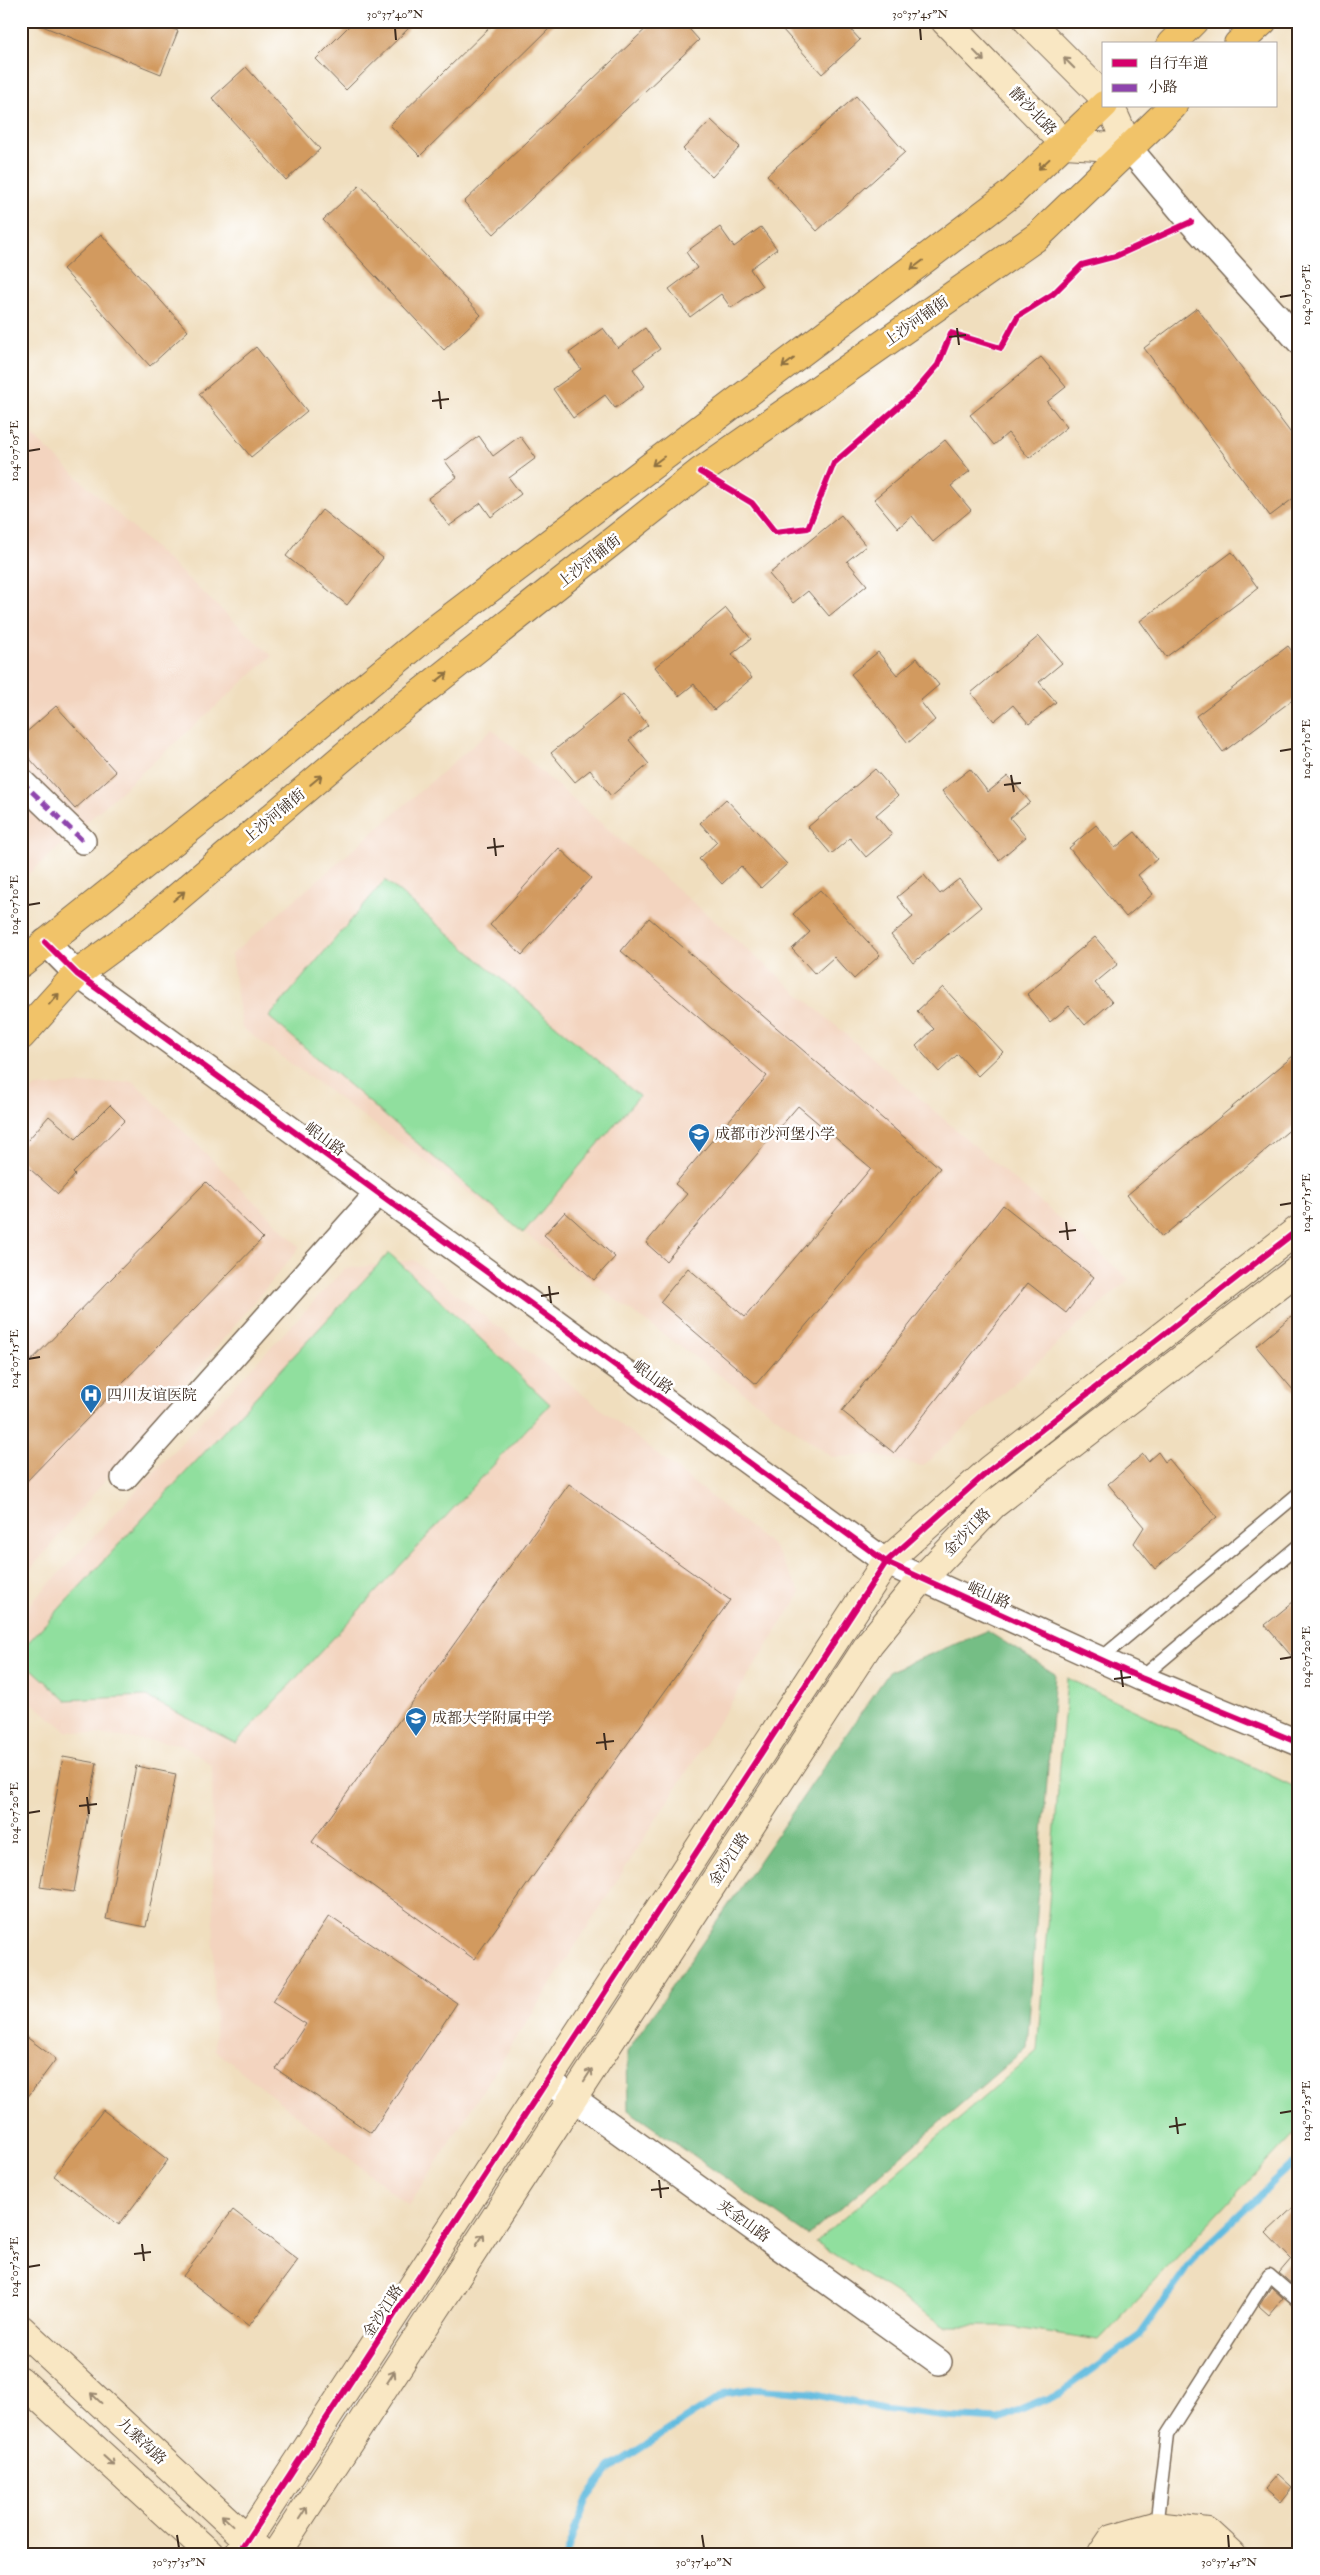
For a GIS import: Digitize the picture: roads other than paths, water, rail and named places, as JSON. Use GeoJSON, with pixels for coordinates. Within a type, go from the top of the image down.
{"type":"FeatureCollection","features":[{"type":"Feature","properties":{"kind":"main road"},"geometry":{"type":"LineString","coordinates":[[1173,42],[1194,21]]}},
{"type":"Feature","properties":{"kind":"main road"},"geometry":{"type":"LineString","coordinates":[[1240,42],[1263,21]]}},
{"type":"Feature","properties":{"kind":"main road"},"geometry":{"type":"LineString","coordinates":[[21,963],[273,762],[428,635],[1012,193],[1102,107]]}},
{"type":"Feature","properties":{"kind":"main road","name":"上沙河铺街"},"geometry":{"type":"LineString","coordinates":[[21,1036],[77,974],[152,919],[388,719],[700,472],[1038,236],[1171,108]]}},
{"type":"Feature","properties":{"kind":"street","name":"静沙北路"},"geometry":{"type":"LineString","coordinates":[[945,21],[1065,144],[1129,148]]}},
{"type":"Feature","properties":{"kind":"street"},"geometry":{"type":"LineString","coordinates":[[1028,21],[1102,95]]}},
{"type":"Feature","properties":{"kind":"street"},"geometry":{"type":"LineString","coordinates":[[1111,108],[1129,148],[1191,222],[1299,341]]}},
{"type":"Feature","properties":{"kind":"street"},"geometry":{"type":"LineString","coordinates":[[21,781],[83,841]]}},
{"type":"Feature","properties":{"kind":"street","name":"岷山路"},"geometry":{"type":"LineString","coordinates":[[45,942],[77,974],[886,1562],[1141,1678],[1299,1742]]}},
{"type":"Feature","properties":{"kind":"street"},"geometry":{"type":"LineString","coordinates":[[124,1478],[378,1193]]}},
{"type":"Feature","properties":{"kind":"street","name":"金沙江路"},"geometry":{"type":"LineString","coordinates":[[250,2549],[548,2081],[886,1562],[991,1469],[1299,1230]]}},
{"type":"Feature","properties":{"kind":"street","name":"金沙江路"},"geometry":{"type":"LineString","coordinates":[[276,2554],[869,1644],[922,1578],[993,1505],[1299,1269]]}},
{"type":"Feature","properties":{"kind":"street","name":"夹金山路"},"geometry":{"type":"LineString","coordinates":[[548,2081],[939,2362]]}},
{"type":"Feature","properties":{"kind":"street","name":"九寨沟路"},"geometry":{"type":"LineString","coordinates":[[21,2329],[250,2549]]}},
{"type":"Feature","properties":{"kind":"street"},"geometry":{"type":"LineString","coordinates":[[21,2381],[210,2554]]}},
{"type":"Feature","properties":{"kind":"street"},"geometry":{"type":"LineString","coordinates":[[1115,2549],[1159,2536],[1208,2532],[1232,2554]]}},
{"type":"Feature","properties":{"kind":"street"},"geometry":{"type":"LineString","coordinates":[[1159,2536],[1197,2548]]}},
{"type":"Feature","properties":{"kind":"lane"},"geometry":{"type":"LineString","coordinates":[[1100,1659],[1299,1493]]}},
{"type":"Feature","properties":{"kind":"lane"},"geometry":{"type":"LineString","coordinates":[[1141,1678],[1299,1545]]}},
{"type":"Feature","properties":{"kind":"lane"},"geometry":{"type":"LineString","coordinates":[[1159,2536],[1167,2435],[1269,2275],[1299,2301]]}},
{"type":"Feature","properties":{"kind":"waterway"},"geometry":{"type":"LineString","coordinates":[[566,2554],[585,2501],[610,2468],[726,2393],[750,2389],[812,2393],[883,2409],[946,2417],[999,2420],[1062,2392],[1140,2335],[1199,2252],[1299,2158]]}},
{"type":"Feature","properties":{"kind":"place","name":"成都市沙河堡小学"},"geometry":{"type":"Point","coordinates":[699,1153]}},
{"type":"Feature","properties":{"kind":"place","name":"四川友谊医院"},"geometry":{"type":"Point","coordinates":[91,1414]}},
{"type":"Feature","properties":{"kind":"place","name":"成都大学附属中学"},"geometry":{"type":"Point","coordinates":[416,1737]}}]}
